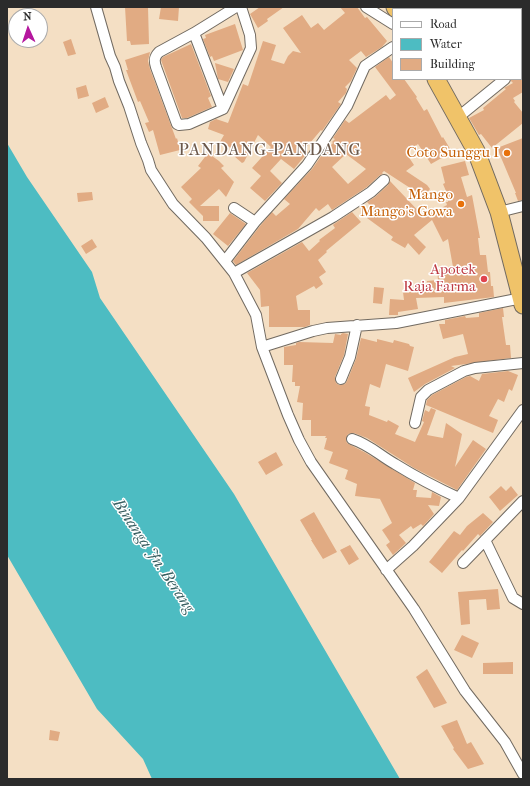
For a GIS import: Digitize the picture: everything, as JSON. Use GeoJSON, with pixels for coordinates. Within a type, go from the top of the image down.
{"type":"FeatureCollection","features":[{"type":"Feature","properties":{"kind":"highway"},"geometry":{"type":"LineString","coordinates":[[437,80],[476,151],[499,212],[522,302]]}},
{"type":"Feature","properties":{"kind":"highway"},"geometry":{"type":"LineString","coordinates":[[443,80],[483,147],[515,208],[523,262]]}},
{"type":"Feature","properties":{"kind":"street"},"geometry":{"type":"LineString","coordinates":[[96,7],[110,56],[122,90],[130,106],[139,138],[151,170],[172,204],[206,238],[234,273],[256,315],[262,347],[288,415],[302,446],[311,462],[414,609],[465,691],[506,742],[523,774]]}},
{"type":"Feature","properties":{"kind":"street"},"geometry":{"type":"LineString","coordinates":[[236,7],[194,33],[159,52],[155,56],[154,61],[177,124],[180,126],[189,124],[223,109],[251,48],[250,35],[241,7]]}},
{"type":"Feature","properties":{"kind":"street"},"geometry":{"type":"LineString","coordinates":[[366,7],[392,23]]}},
{"type":"Feature","properties":{"kind":"street"},"geometry":{"type":"LineString","coordinates":[[194,33],[223,109]]}},
{"type":"Feature","properties":{"kind":"street"},"geometry":{"type":"LineString","coordinates":[[225,260],[255,222],[307,165],[347,106],[365,66],[392,48]]}},
{"type":"Feature","properties":{"kind":"street"},"geometry":{"type":"LineString","coordinates":[[462,114],[504,80]]}},
{"type":"Feature","properties":{"kind":"street"},"geometry":{"type":"LineString","coordinates":[[234,273],[333,217],[371,192],[384,180]]}},
{"type":"Feature","properties":{"kind":"street"},"geometry":{"type":"LineString","coordinates":[[234,208],[255,222]]}},
{"type":"Feature","properties":{"kind":"street"},"geometry":{"type":"LineString","coordinates":[[262,347],[313,331],[328,328],[396,323],[522,302]]}},
{"type":"Feature","properties":{"kind":"street"},"geometry":{"type":"LineString","coordinates":[[341,379],[350,357],[357,326]]}},
{"type":"Feature","properties":{"kind":"street"},"geometry":{"type":"LineString","coordinates":[[415,423],[421,397],[428,390],[464,371],[475,368],[523,363]]}},
{"type":"Feature","properties":{"kind":"street"},"geometry":{"type":"LineString","coordinates":[[386,570],[413,546],[459,498],[523,410]]}},
{"type":"Feature","properties":{"kind":"street"},"geometry":{"type":"LineString","coordinates":[[352,440],[364,444],[394,464],[459,498]]}},
{"type":"Feature","properties":{"kind":"street"},"geometry":{"type":"LineString","coordinates":[[462,563],[523,501]]}},
{"type":"Feature","properties":{"kind":"street"},"geometry":{"type":"LineString","coordinates":[[485,540],[513,598],[523,604]]}},
{"type":"Feature","properties":{"kind":"water","name":"Binanga Jn. Berang"},"geometry":{"type":"Polygon","coordinates":[[[7,143],[27,177],[92,272],[100,298],[234,494],[400,779],[152,779],[143,759],[97,709],[7,555],[7,143]]]}},
{"type":"Feature","properties":{"kind":"building"},"geometry":{"type":"Polygon","coordinates":[[[125,7],[148,7],[149,44],[131,45],[130,41],[127,41],[125,7]]]}},
{"type":"Feature","properties":{"kind":"building"},"geometry":{"type":"Polygon","coordinates":[[[161,7],[179,7],[178,21],[159,19],[161,7]]]}},
{"type":"Feature","properties":{"kind":"building"},"geometry":{"type":"Polygon","coordinates":[[[260,7],[284,7],[267,19],[268,21],[258,28],[250,14],[260,7]]]}},
{"type":"Feature","properties":{"kind":"building"},"geometry":{"type":"Polygon","coordinates":[[[340,7],[357,7],[365,18],[367,17],[387,41],[382,47],[366,57],[361,51],[349,60],[357,68],[351,81],[345,87],[347,89],[346,93],[338,102],[341,104],[322,131],[321,130],[305,149],[308,152],[294,169],[281,159],[270,171],[282,183],[265,201],[250,188],[261,176],[252,168],[271,147],[258,135],[244,162],[242,163],[234,156],[238,152],[220,142],[224,135],[208,129],[210,122],[216,119],[228,123],[243,84],[248,86],[263,41],[276,45],[271,60],[284,64],[288,56],[293,51],[301,53],[283,28],[302,15],[311,28],[318,23],[324,30],[345,13],[340,7]]]}},
{"type":"Feature","properties":{"kind":"building"},"geometry":{"type":"Polygon","coordinates":[[[235,24],[243,50],[214,61],[212,56],[210,57],[203,39],[206,38],[205,35],[235,24]]]}},
{"type":"Feature","properties":{"kind":"building"},"geometry":{"type":"Polygon","coordinates":[[[71,39],[76,54],[68,56],[63,42],[71,39]]]}},
{"type":"Feature","properties":{"kind":"building"},"geometry":{"type":"Polygon","coordinates":[[[191,44],[211,96],[208,98],[212,107],[187,118],[182,118],[161,60],[163,57],[191,44]]]}},
{"type":"Feature","properties":{"kind":"building"},"geometry":{"type":"Polygon","coordinates":[[[150,52],[148,61],[150,69],[176,139],[177,138],[180,150],[160,155],[153,130],[149,132],[145,123],[149,122],[140,101],[138,102],[126,70],[128,70],[125,60],[150,52]]]}},
{"type":"Feature","properties":{"kind":"building"},"geometry":{"type":"Polygon","coordinates":[[[389,57],[392,62],[392,80],[405,80],[417,97],[416,98],[424,111],[427,109],[442,138],[443,137],[452,152],[431,164],[418,144],[406,153],[414,165],[406,171],[427,185],[430,189],[424,197],[384,171],[382,173],[383,174],[367,187],[332,210],[328,204],[319,211],[316,208],[298,229],[236,265],[233,261],[272,212],[276,216],[290,204],[284,199],[312,169],[324,152],[333,143],[332,142],[335,139],[333,138],[345,120],[349,123],[386,95],[390,100],[396,95],[375,67],[389,57]],[[346,154],[332,167],[348,184],[366,169],[346,154]]]}},
{"type":"Feature","properties":{"kind":"building"},"geometry":{"type":"Polygon","coordinates":[[[215,63],[234,69],[228,82],[218,79],[215,63]]]}},
{"type":"Feature","properties":{"kind":"building"},"geometry":{"type":"Polygon","coordinates":[[[523,79],[523,92],[513,98],[515,101],[514,102],[523,113],[523,123],[492,148],[481,134],[479,135],[469,118],[484,110],[483,108],[506,89],[504,88],[513,83],[511,81],[523,79]]]}},
{"type":"Feature","properties":{"kind":"building"},"geometry":{"type":"Polygon","coordinates":[[[86,85],[89,96],[78,99],[76,88],[86,85]]]}},
{"type":"Feature","properties":{"kind":"building"},"geometry":{"type":"Polygon","coordinates":[[[105,97],[109,107],[96,113],[92,103],[105,97]]]}},
{"type":"Feature","properties":{"kind":"building"},"geometry":{"type":"Polygon","coordinates":[[[523,138],[523,200],[518,201],[497,148],[523,138]]]}},
{"type":"Feature","properties":{"kind":"building"},"geometry":{"type":"Polygon","coordinates":[[[208,153],[224,166],[221,168],[234,182],[226,197],[219,189],[200,206],[219,206],[219,221],[203,221],[203,216],[189,202],[192,199],[181,187],[201,168],[198,166],[208,153]]]}},
{"type":"Feature","properties":{"kind":"building"},"geometry":{"type":"Polygon","coordinates":[[[465,161],[469,175],[461,177],[467,197],[472,195],[480,238],[478,238],[480,255],[486,255],[488,272],[490,272],[491,286],[493,286],[494,297],[444,303],[444,297],[416,298],[418,309],[398,312],[398,315],[389,315],[390,299],[404,300],[403,292],[428,288],[427,281],[438,280],[437,269],[453,267],[448,239],[443,242],[432,220],[414,235],[426,247],[419,255],[408,243],[405,248],[391,240],[393,237],[367,218],[374,209],[367,202],[375,197],[388,185],[390,181],[424,217],[447,205],[446,202],[448,202],[448,196],[443,184],[445,183],[441,167],[465,161]]]}},
{"type":"Feature","properties":{"kind":"building"},"geometry":{"type":"Polygon","coordinates":[[[92,192],[93,200],[78,202],[77,193],[92,192]]]}},
{"type":"Feature","properties":{"kind":"building"},"geometry":{"type":"Polygon","coordinates":[[[352,212],[361,222],[326,251],[327,252],[318,260],[326,272],[319,277],[323,284],[316,289],[314,286],[296,296],[298,310],[310,310],[310,325],[305,327],[269,327],[269,306],[261,307],[260,290],[247,273],[302,242],[309,251],[320,241],[319,240],[335,228],[333,225],[334,224],[352,212]]]}},
{"type":"Feature","properties":{"kind":"building"},"geometry":{"type":"Polygon","coordinates":[[[230,213],[246,224],[228,246],[213,234],[230,213]]]}},
{"type":"Feature","properties":{"kind":"building"},"geometry":{"type":"Polygon","coordinates":[[[92,239],[97,247],[86,254],[81,246],[92,239]]]}},
{"type":"Feature","properties":{"kind":"building"},"geometry":{"type":"Polygon","coordinates":[[[374,287],[384,288],[382,304],[373,303],[374,287]]]}},
{"type":"Feature","properties":{"kind":"building"},"geometry":{"type":"Polygon","coordinates":[[[503,308],[504,317],[502,317],[506,345],[510,345],[511,358],[451,366],[455,368],[425,384],[414,392],[408,378],[455,357],[468,354],[463,334],[443,339],[439,324],[445,324],[445,320],[465,316],[466,318],[479,317],[479,313],[503,308]]]}},
{"type":"Feature","properties":{"kind":"building"},"geometry":{"type":"Polygon","coordinates":[[[343,333],[348,334],[344,355],[335,377],[336,383],[339,385],[345,384],[347,381],[356,359],[361,338],[377,342],[377,339],[393,343],[394,340],[414,347],[408,371],[386,364],[380,388],[370,384],[365,406],[370,407],[369,415],[387,422],[388,420],[399,426],[395,434],[415,442],[424,422],[422,421],[425,410],[429,412],[431,408],[436,410],[427,435],[443,438],[446,423],[462,434],[455,467],[473,440],[486,449],[457,490],[414,468],[367,438],[354,433],[348,434],[346,440],[347,443],[415,483],[413,490],[417,490],[416,497],[431,498],[432,492],[441,497],[439,506],[428,505],[434,514],[423,526],[421,524],[413,529],[411,526],[399,535],[406,543],[393,555],[386,545],[390,542],[382,530],[392,523],[381,499],[355,496],[357,484],[345,479],[348,470],[329,463],[333,452],[324,449],[327,438],[325,438],[326,436],[311,436],[311,420],[302,420],[303,403],[297,402],[300,386],[295,386],[295,382],[292,382],[293,365],[284,365],[284,347],[296,345],[296,343],[299,342],[333,343],[335,334],[341,335],[343,333]]]}},
{"type":"Feature","properties":{"kind":"building"},"geometry":{"type":"Polygon","coordinates":[[[508,371],[518,375],[512,391],[509,389],[504,402],[498,399],[489,416],[498,420],[493,433],[426,405],[427,400],[432,395],[466,377],[470,376],[479,381],[482,374],[508,371]]]}},
{"type":"Feature","properties":{"kind":"building"},"geometry":{"type":"Polygon","coordinates":[[[276,452],[283,465],[266,475],[258,462],[276,452]]]}},
{"type":"Feature","properties":{"kind":"building"},"geometry":{"type":"Polygon","coordinates":[[[501,486],[506,491],[511,486],[518,495],[500,511],[489,497],[501,486]]]}},
{"type":"Feature","properties":{"kind":"building"},"geometry":{"type":"Polygon","coordinates":[[[314,512],[337,552],[323,559],[300,520],[314,512]]]}},
{"type":"Feature","properties":{"kind":"building"},"geometry":{"type":"Polygon","coordinates":[[[483,513],[493,522],[480,536],[478,534],[463,551],[462,550],[442,573],[429,562],[454,531],[460,535],[467,526],[483,513]]]}},
{"type":"Feature","properties":{"kind":"building"},"geometry":{"type":"Polygon","coordinates":[[[350,545],[359,559],[349,565],[340,550],[350,545]]]}},
{"type":"Feature","properties":{"kind":"building"},"geometry":{"type":"Polygon","coordinates":[[[498,589],[500,609],[487,610],[486,599],[469,600],[470,624],[461,625],[458,592],[498,589]]]}},
{"type":"Feature","properties":{"kind":"building"},"geometry":{"type":"Polygon","coordinates":[[[462,635],[479,643],[472,658],[454,650],[462,635]]]}},
{"type":"Feature","properties":{"kind":"building"},"geometry":{"type":"Polygon","coordinates":[[[513,662],[513,674],[483,674],[483,663],[513,662]]]}},
{"type":"Feature","properties":{"kind":"building"},"geometry":{"type":"Polygon","coordinates":[[[427,669],[447,703],[434,708],[416,677],[427,669]]]}},
{"type":"Feature","properties":{"kind":"building"},"geometry":{"type":"Polygon","coordinates":[[[457,720],[467,744],[471,742],[484,764],[468,769],[453,749],[454,748],[441,726],[457,720]]]}},
{"type":"Feature","properties":{"kind":"building"},"geometry":{"type":"Polygon","coordinates":[[[50,730],[60,732],[58,741],[49,740],[50,730]]]}},
{"type":"Feature","properties":{"kind":"place","name":"Coto Sunggu I"},"geometry":{"type":"Point","coordinates":[507,153]}},
{"type":"Feature","properties":{"kind":"place","name":"Mango Mango's Gowa"},"geometry":{"type":"Point","coordinates":[461,204]}},
{"type":"Feature","properties":{"kind":"place","name":"Apotek Raja Farma"},"geometry":{"type":"Point","coordinates":[484,279]}},
{"type":"Feature","properties":{"kind":"district","name":"PANDANG-PANDANG"},"geometry":{"type":"Point","coordinates":[270,151]}}]}
